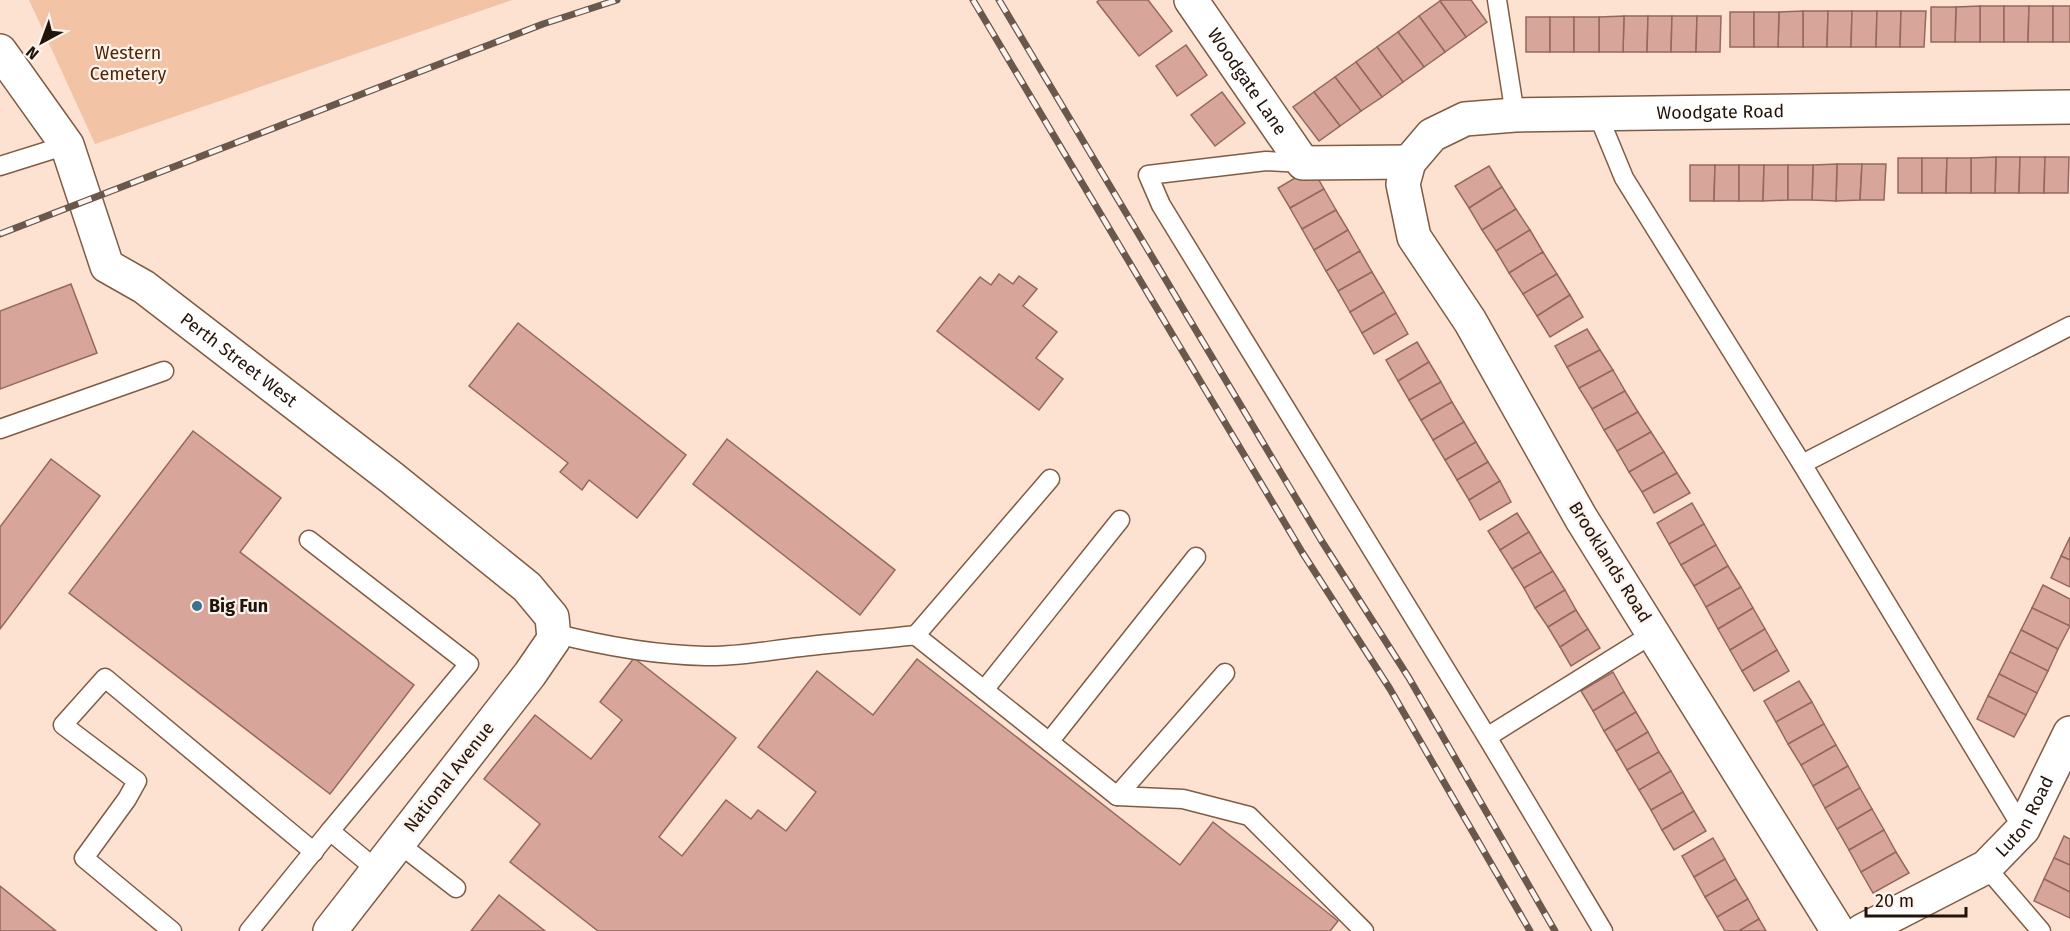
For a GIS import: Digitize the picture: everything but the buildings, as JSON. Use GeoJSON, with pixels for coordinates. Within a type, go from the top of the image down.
{"type":"FeatureCollection","features":[{"type":"Feature","properties":{"kind":"street","name":"Woodgate Lane"},"geometry":{"type":"LineString","coordinates":[[1191,0],[1303,163],[1406,173]]}},
{"type":"Feature","properties":{"kind":"street","name":"Perth Street West"},"geometry":{"type":"LineString","coordinates":[[0,51],[67,145],[107,266],[144,287],[392,478],[527,587],[552,625]]}},
{"type":"Feature","properties":{"kind":"street","name":"Woodgate Road"},"geometry":{"type":"LineString","coordinates":[[1406,173],[1432,135],[1465,119],[1515,115],[2070,107]]}},
{"type":"Feature","properties":{"kind":"street","name":"Brooklands Road"},"geometry":{"type":"LineString","coordinates":[[1406,173],[1414,237],[1470,321],[1581,518],[1838,931]]}},
{"type":"Feature","properties":{"kind":"street","name":"National Avenue"},"geometry":{"type":"LineString","coordinates":[[330,931],[530,674],[554,639],[552,625]]}},
{"type":"Feature","properties":{"kind":"street","name":"Luton Road"},"geometry":{"type":"LineString","coordinates":[[1862,931],[1986,867],[2023,829],[2070,733]]}},
{"type":"Feature","properties":{"kind":"lane"},"geometry":{"type":"LineString","coordinates":[[1497,0],[1515,115]]}},
{"type":"Feature","properties":{"kind":"lane"},"geometry":{"type":"LineString","coordinates":[[1598,115],[1624,178],[1802,464],[2023,829]]}},
{"type":"Feature","properties":{"kind":"lane"},"geometry":{"type":"LineString","coordinates":[[0,166],[67,145]]}},
{"type":"Feature","properties":{"kind":"lane","name":"Woodgate Lane"},"geometry":{"type":"LineString","coordinates":[[1303,163],[1266,161],[1148,175],[1161,205],[1487,737]]}},
{"type":"Feature","properties":{"kind":"lane"},"geometry":{"type":"LineString","coordinates":[[1802,464],[2070,326]]}},
{"type":"Feature","properties":{"kind":"lane"},"geometry":{"type":"LineString","coordinates":[[0,429],[164,371]]}},
{"type":"Feature","properties":{"kind":"lane"},"geometry":{"type":"LineString","coordinates":[[552,625],[603,646],[657,654],[708,656],[752,654],[802,646],[859,643],[915,636],[1050,479]]}},
{"type":"Feature","properties":{"kind":"lane"},"geometry":{"type":"LineString","coordinates":[[984,690],[1119,520]]}},
{"type":"Feature","properties":{"kind":"lane"},"geometry":{"type":"LineString","coordinates":[[249,931],[469,664],[309,540]]}},
{"type":"Feature","properties":{"kind":"lane"},"geometry":{"type":"LineString","coordinates":[[1049,742],[1196,557]]}},
{"type":"Feature","properties":{"kind":"lane"},"geometry":{"type":"LineString","coordinates":[[1603,931],[1487,737],[1654,633]]}},
{"type":"Feature","properties":{"kind":"lane"},"geometry":{"type":"LineString","coordinates":[[915,636],[1117,796],[1183,799],[1249,816],[1364,931]]}},
{"type":"Feature","properties":{"kind":"lane"},"geometry":{"type":"LineString","coordinates":[[1117,796],[1225,673]]}},
{"type":"Feature","properties":{"kind":"lane"},"geometry":{"type":"LineString","coordinates":[[172,931],[84,858],[127,799],[137,781],[63,725],[105,678],[314,852]]}},
{"type":"Feature","properties":{"kind":"lane"},"geometry":{"type":"LineString","coordinates":[[330,831],[377,870]]}},
{"type":"Feature","properties":{"kind":"lane"},"geometry":{"type":"LineString","coordinates":[[398,843],[456,888]]}},
{"type":"Feature","properties":{"kind":"lane"},"geometry":{"type":"LineString","coordinates":[[1986,867],[2041,931]]}},
{"type":"Feature","properties":{"kind":"green space","name":"Western Cemetery"},"geometry":{"type":"Polygon","coordinates":[[[29,0],[512,0],[95,144],[29,0]]]}},
{"type":"Feature","properties":{"kind":"railway"},"geometry":{"type":"LineString","coordinates":[[0,234],[543,24],[617,0]]}},
{"type":"Feature","properties":{"kind":"railway"},"geometry":{"type":"LineString","coordinates":[[973,0],[1302,552],[1390,689],[1530,931]]}},
{"type":"Feature","properties":{"kind":"railway"},"geometry":{"type":"LineString","coordinates":[[999,0],[1321,540],[1409,678],[1555,931]]}},
{"type":"Feature","properties":{"kind":"place","name":"Big Fun"},"geometry":{"type":"Point","coordinates":[197,606]}}]}
